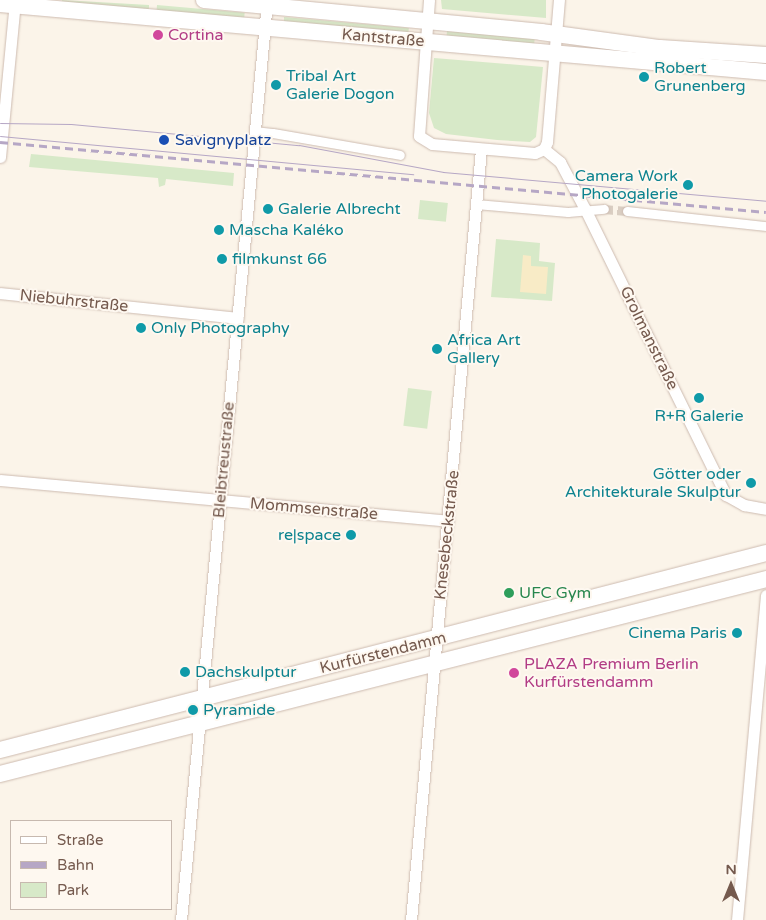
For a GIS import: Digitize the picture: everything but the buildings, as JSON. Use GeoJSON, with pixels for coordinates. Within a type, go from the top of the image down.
{"type":"FeatureCollection","features":[{"type":"Feature","properties":{"kind":"main road","name":"Kantstraße"},"geometry":{"type":"LineString","coordinates":[[204,0],[266,3],[427,22],[556,34],[660,48],[766,55]]}},
{"type":"Feature","properties":{"kind":"main road","name":"Kantstraße"},"geometry":{"type":"LineString","coordinates":[[10,3],[766,72]]}},
{"type":"Feature","properties":{"kind":"main road","name":"Kurfürstendamm"},"geometry":{"type":"LineString","coordinates":[[0,750],[436,640],[766,553]]}},
{"type":"Feature","properties":{"kind":"main road","name":"Kurfürstendamm"},"geometry":{"type":"LineString","coordinates":[[0,774],[434,666],[766,579]]}},
{"type":"Feature","properties":{"kind":"street"},"geometry":{"type":"LineString","coordinates":[[429,0],[419,136],[432,144],[535,153],[544,149],[559,0]]}},
{"type":"Feature","properties":{"kind":"street"},"geometry":{"type":"LineString","coordinates":[[0,157],[10,3]]}},
{"type":"Feature","properties":{"kind":"street","name":"Bleibtreustraße"},"geometry":{"type":"LineString","coordinates":[[181,920],[266,3]]}},
{"type":"Feature","properties":{"kind":"street"},"geometry":{"type":"LineString","coordinates":[[254,131],[400,155]]}},
{"type":"Feature","properties":{"kind":"street","name":"Knesebeckstraße"},"geometry":{"type":"LineString","coordinates":[[411,920],[481,149]]}},
{"type":"Feature","properties":{"kind":"street","name":"Grolmanstraße"},"geometry":{"type":"LineString","coordinates":[[544,149],[560,162],[585,209],[726,495],[742,505],[766,509]]}},
{"type":"Feature","properties":{"kind":"street"},"geometry":{"type":"LineString","coordinates":[[476,204],[568,212],[585,209],[604,209]]}},
{"type":"Feature","properties":{"kind":"street"},"geometry":{"type":"LineString","coordinates":[[627,211],[766,226]]}},
{"type":"Feature","properties":{"kind":"street","name":"Niebuhrstraße"},"geometry":{"type":"LineString","coordinates":[[0,293],[238,318]]}},
{"type":"Feature","properties":{"kind":"street","name":"Mommsenstraße"},"geometry":{"type":"LineString","coordinates":[[0,480],[448,521]]}},
{"type":"Feature","properties":{"kind":"street"},"geometry":{"type":"LineString","coordinates":[[737,920],[766,595]]}},
{"type":"Feature","properties":{"kind":"green space"},"geometry":{"type":"Polygon","coordinates":[[[62,0],[149,5],[149,10],[62,3],[62,0]]]}},
{"type":"Feature","properties":{"kind":"green space"},"geometry":{"type":"Polygon","coordinates":[[[441,0],[546,0],[546,18],[442,9],[441,0]]]}},
{"type":"Feature","properties":{"kind":"green space"},"geometry":{"type":"Polygon","coordinates":[[[157,5],[245,13],[244,19],[156,11],[157,5]]]}},
{"type":"Feature","properties":{"kind":"green space"},"geometry":{"type":"Polygon","coordinates":[[[284,17],[409,28],[408,34],[284,22],[284,17]]]}},
{"type":"Feature","properties":{"kind":"green space"},"geometry":{"type":"Polygon","coordinates":[[[447,31],[535,39],[534,45],[446,37],[447,31]]]}},
{"type":"Feature","properties":{"kind":"green space"},"geometry":{"type":"Polygon","coordinates":[[[434,58],[543,67],[536,137],[530,142],[497,140],[446,134],[434,128],[429,113],[434,58]]]}},
{"type":"Feature","properties":{"kind":"green space"},"geometry":{"type":"Polygon","coordinates":[[[31,154],[234,173],[233,186],[166,179],[165,185],[159,187],[158,178],[29,167],[31,154]]]}},
{"type":"Feature","properties":{"kind":"green space"},"geometry":{"type":"Polygon","coordinates":[[[420,200],[448,203],[446,222],[418,219],[420,200]]]}},
{"type":"Feature","properties":{"kind":"green space"},"geometry":{"type":"Polygon","coordinates":[[[496,239],[540,243],[539,261],[555,263],[552,301],[491,297],[496,239]]]}},
{"type":"Feature","properties":{"kind":"green space"},"geometry":{"type":"Polygon","coordinates":[[[408,388],[432,391],[427,429],[403,426],[408,388]]]}},
{"type":"Feature","properties":{"kind":"sand"},"geometry":{"type":"Polygon","coordinates":[[[523,255],[531,256],[531,266],[548,267],[546,294],[520,292],[523,255]]]}},
{"type":"Feature","properties":{"kind":"tunnel"},"geometry":{"type":"LineString","coordinates":[[604,209],[627,211]]}},
{"type":"Feature","properties":{"kind":"tram line"},"geometry":{"type":"LineString","coordinates":[[0,123],[71,124],[299,145],[443,172],[766,201]]}},
{"type":"Feature","properties":{"kind":"tram line"},"geometry":{"type":"LineString","coordinates":[[0,136],[413,174]]}},
{"type":"Feature","properties":{"kind":"railway"},"geometry":{"type":"LineString","coordinates":[[0,142],[766,212]]}},
{"type":"Feature","properties":{"kind":"place","name":"Cortina"},"geometry":{"type":"Point","coordinates":[158,35]}},
{"type":"Feature","properties":{"kind":"place","name":"Robert Grunenberg"},"geometry":{"type":"Point","coordinates":[644,77]}},
{"type":"Feature","properties":{"kind":"place","name":"Tribal Art Galerie Dogon"},"geometry":{"type":"Point","coordinates":[276,85]}},
{"type":"Feature","properties":{"kind":"place","name":"Savignyplatz"},"geometry":{"type":"Point","coordinates":[164,140]}},
{"type":"Feature","properties":{"kind":"place","name":"Camera Work Photogalerie"},"geometry":{"type":"Point","coordinates":[688,185]}},
{"type":"Feature","properties":{"kind":"place","name":"Galerie Albrecht"},"geometry":{"type":"Point","coordinates":[268,209]}},
{"type":"Feature","properties":{"kind":"place","name":"Mascha Kaléko"},"geometry":{"type":"Point","coordinates":[219,230]}},
{"type":"Feature","properties":{"kind":"place","name":"filmkunst 66"},"geometry":{"type":"Point","coordinates":[222,259]}},
{"type":"Feature","properties":{"kind":"place","name":"Only Photography"},"geometry":{"type":"Point","coordinates":[141,328]}},
{"type":"Feature","properties":{"kind":"place","name":"Africa Art Gallery"},"geometry":{"type":"Point","coordinates":[437,349]}},
{"type":"Feature","properties":{"kind":"place","name":"R+R Galerie"},"geometry":{"type":"Point","coordinates":[699,398]}},
{"type":"Feature","properties":{"kind":"place","name":"Götter oder Architekturale Skulptur"},"geometry":{"type":"Point","coordinates":[751,483]}},
{"type":"Feature","properties":{"kind":"place","name":"re|space"},"geometry":{"type":"Point","coordinates":[351,535]}},
{"type":"Feature","properties":{"kind":"place","name":"UFC Gym"},"geometry":{"type":"Point","coordinates":[509,593]}},
{"type":"Feature","properties":{"kind":"place","name":"Cinema Paris"},"geometry":{"type":"Point","coordinates":[737,633]}},
{"type":"Feature","properties":{"kind":"place","name":"Dachskulptur"},"geometry":{"type":"Point","coordinates":[185,672]}},
{"type":"Feature","properties":{"kind":"place","name":"PLAZA Premium Berlin Kurfürstendamm"},"geometry":{"type":"Point","coordinates":[514,673]}},
{"type":"Feature","properties":{"kind":"place","name":"Pyramide"},"geometry":{"type":"Point","coordinates":[193,710]}}]}
